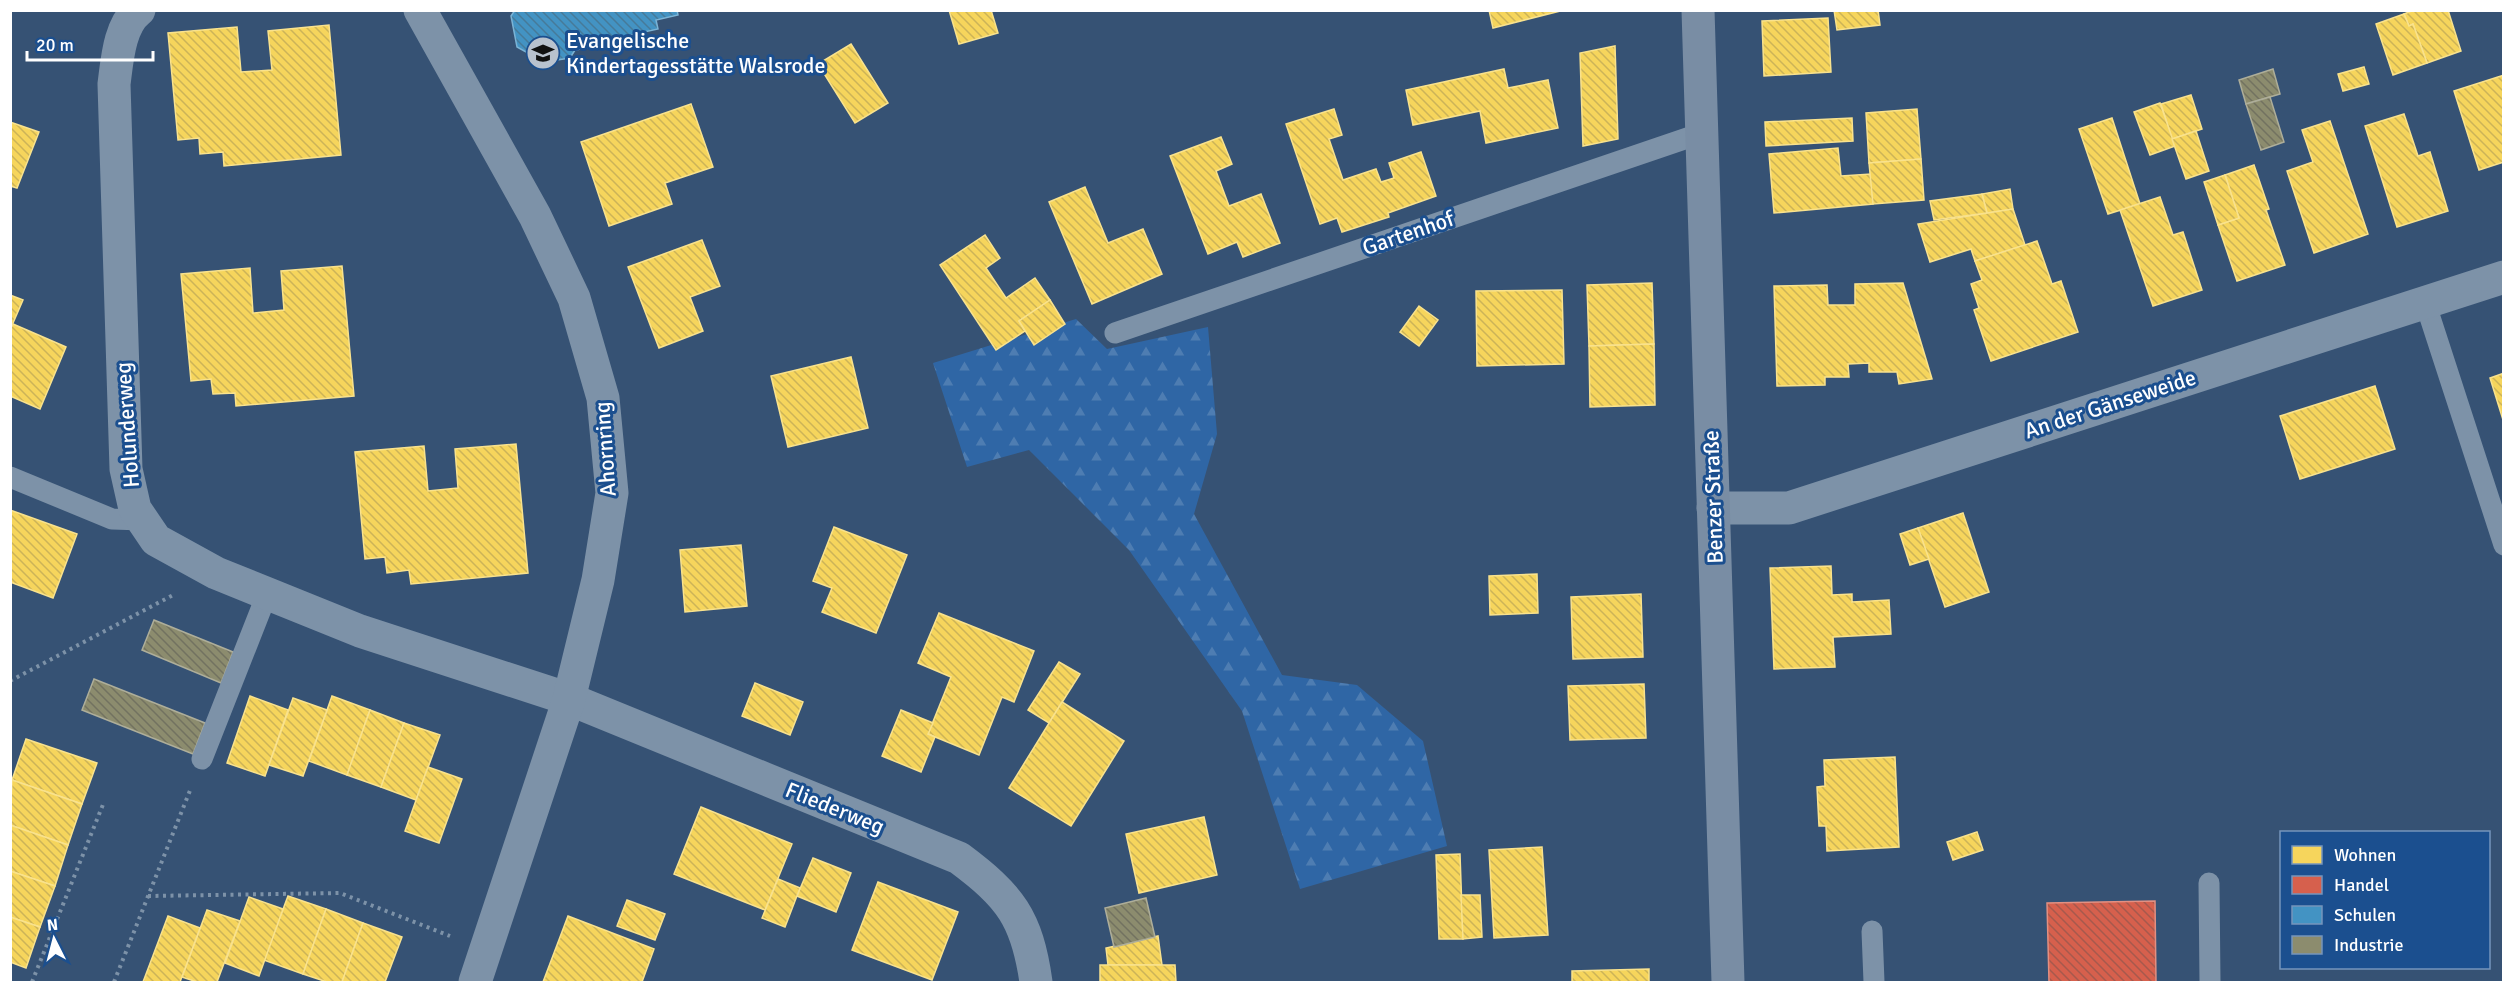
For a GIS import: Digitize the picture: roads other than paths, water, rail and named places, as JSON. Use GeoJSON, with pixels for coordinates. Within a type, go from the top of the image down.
{"type":"FeatureCollection","features":[{"type":"Feature","properties":{"kind":"street","name":"Holunderweg"},"geometry":{"type":"LineString","coordinates":[[139,10],[130,22],[118,49],[114,84],[126,470],[135,509],[156,540],[216,573],[360,632],[569,699]]}},
{"type":"Feature","properties":{"kind":"street","name":"Ahornring"},"geometry":{"type":"LineString","coordinates":[[420,10],[535,216],[574,298],[603,398],[612,493],[598,580],[569,699],[475,982]]}},
{"type":"Feature","properties":{"kind":"street","name":"Benzer Straße"},"geometry":{"type":"LineString","coordinates":[[1698,10],[1728,982]]}},
{"type":"Feature","properties":{"kind":"street","name":"An der Gänseweide"},"geometry":{"type":"LineString","coordinates":[[1713,508],[1789,508],[2504,277]]}},
{"type":"Feature","properties":{"kind":"street","name":"Fliederweg"},"geometry":{"type":"LineString","coordinates":[[569,699],[959,858],[991,882],[1014,908],[1029,942],[1036,982]]}},
{"type":"Feature","properties":{"kind":"lane","name":"Gartenhof"},"geometry":{"type":"LineString","coordinates":[[1115,333],[1702,133]]}},
{"type":"Feature","properties":{"kind":"lane"},"geometry":{"type":"LineString","coordinates":[[2425,302],[2504,545]]}},
{"type":"Feature","properties":{"kind":"lane"},"geometry":{"type":"LineString","coordinates":[[10,477],[112,519],[143,520]]}},
{"type":"Feature","properties":{"kind":"lane"},"geometry":{"type":"LineString","coordinates":[[202,759],[267,594]]}},
{"type":"Feature","properties":{"kind":"lane"},"geometry":{"type":"LineString","coordinates":[[2208,883],[2210,982]]}},
{"type":"Feature","properties":{"kind":"lane"},"geometry":{"type":"LineString","coordinates":[[1872,932],[1874,982]]}},
{"type":"Feature","properties":{"kind":"place","name":"Evangelische Kindertagesstätte Walsrode"},"geometry":{"type":"Point","coordinates":[543,53]}}]}
